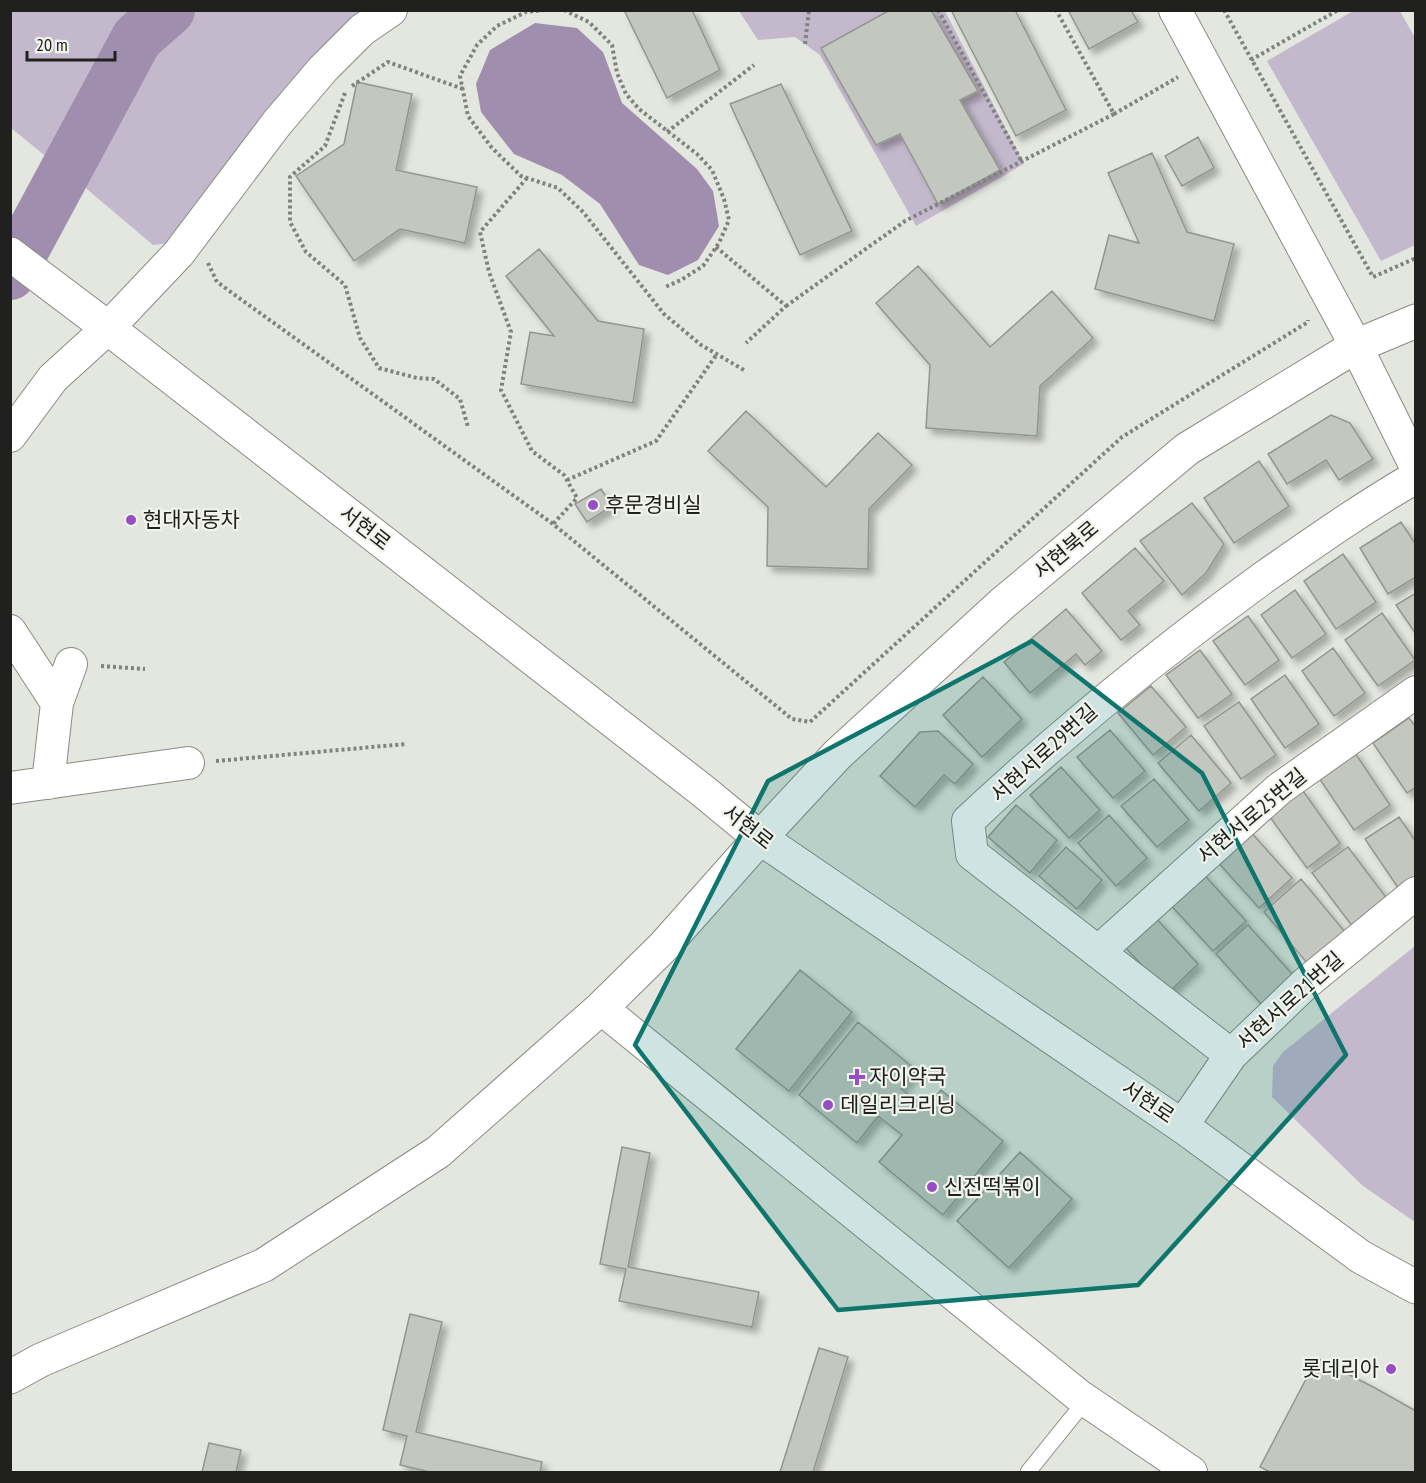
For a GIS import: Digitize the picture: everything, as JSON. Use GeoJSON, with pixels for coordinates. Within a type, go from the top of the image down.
{"type":"FeatureCollection","features":[{"type":"Feature","properties":{"kind":"street"},"geometry":{"type":"LineString","coordinates":[[10,436],[53,378],[108,328],[179,253],[277,123],[323,69],[362,30],[391,10]]}},
{"type":"Feature","properties":{"kind":"street"},"geometry":{"type":"LineString","coordinates":[[1175,10],[1356,346],[1416,467]]}},
{"type":"Feature","properties":{"kind":"street","name":"서현로"},"geometry":{"type":"LineString","coordinates":[[10,254],[703,791],[760,838],[1182,1126],[1361,1257],[1416,1287]]}},
{"type":"Feature","properties":{"kind":"street","name":"서현북로"},"geometry":{"type":"LineString","coordinates":[[10,1377],[41,1360],[264,1265],[438,1152],[601,1008],[664,946],[837,755],[1003,603],[1187,450],[1356,346],[1416,321]]}},
{"type":"Feature","properties":{"kind":"street","name":"서현서로29번길"},"geometry":{"type":"LineString","coordinates":[[1232,1055],[972,854],[968,821],[1109,695],[1225,606],[1365,506],[1416,477]]}},
{"type":"Feature","properties":{"kind":"street"},"geometry":{"type":"LineString","coordinates":[[10,630],[57,703]]}},
{"type":"Feature","properties":{"kind":"street"},"geometry":{"type":"LineString","coordinates":[[48,783],[57,703],[71,664]]}},
{"type":"Feature","properties":{"kind":"street","name":"서현서로25번길"},"geometry":{"type":"LineString","coordinates":[[1098,952],[1279,789],[1416,692]]}},
{"type":"Feature","properties":{"kind":"street"},"geometry":{"type":"LineString","coordinates":[[10,788],[188,763]]}},
{"type":"Feature","properties":{"kind":"street","name":"서현서로21번길"},"geometry":{"type":"LineString","coordinates":[[1182,1126],[1232,1055],[1306,983],[1416,893]]}},
{"type":"Feature","properties":{"kind":"street"},"geometry":{"type":"LineString","coordinates":[[601,1008],[1086,1400],[1191,1473]]}},
{"type":"Feature","properties":{"kind":"lane"},"geometry":{"type":"LineString","coordinates":[[1028,1473],[1086,1400]]}},
{"type":"Feature","properties":{"kind":"path"},"geometry":{"type":"LineString","coordinates":[[545,10],[526,12],[497,27],[477,45],[460,76],[468,116],[492,148],[521,176],[558,188],[583,212],[664,314],[701,345],[744,370]]}},
{"type":"Feature","properties":{"kind":"path"},"geometry":{"type":"LineString","coordinates":[[564,10],[589,22],[612,45],[617,73],[626,94],[639,110],[697,154],[712,170],[724,199],[729,220],[716,248],[704,266],[666,287]]}},
{"type":"Feature","properties":{"kind":"path"},"geometry":{"type":"LineString","coordinates":[[805,44],[809,10]]}},
{"type":"Feature","properties":{"kind":"path"},"geometry":{"type":"LineString","coordinates":[[938,10],[1022,162]]}},
{"type":"Feature","properties":{"kind":"path"},"geometry":{"type":"LineString","coordinates":[[1056,10],[1114,114]]}},
{"type":"Feature","properties":{"kind":"path"},"geometry":{"type":"LineString","coordinates":[[1224,10],[1373,277],[1416,258]]}},
{"type":"Feature","properties":{"kind":"path"},"geometry":{"type":"LineString","coordinates":[[1251,60],[1338,10]]}},
{"type":"Feature","properties":{"kind":"path"},"geometry":{"type":"LineString","coordinates":[[463,89],[388,62],[347,89],[325,146],[290,177],[290,222],[306,252],[345,285],[360,338],[379,368],[417,378],[434,379],[460,399],[468,427]]}},
{"type":"Feature","properties":{"kind":"path"},"geometry":{"type":"LineString","coordinates":[[666,132],[754,64]]}},
{"type":"Feature","properties":{"kind":"path"},"geometry":{"type":"LineString","coordinates":[[746,343],[786,306],[905,221],[1114,114],[1181,75]]}},
{"type":"Feature","properties":{"kind":"path"},"geometry":{"type":"LineString","coordinates":[[527,178],[480,232],[489,273],[511,332],[501,390],[532,451],[564,475],[577,498],[553,524]]}},
{"type":"Feature","properties":{"kind":"path"},"geometry":{"type":"LineString","coordinates":[[716,248],[786,306]]}},
{"type":"Feature","properties":{"kind":"path"},"geometry":{"type":"LineString","coordinates":[[206,259],[217,282],[553,524],[792,719],[810,722],[1122,437],[1308,322],[1310,314]]}},
{"type":"Feature","properties":{"kind":"path"},"geometry":{"type":"LineString","coordinates":[[567,480],[656,441],[717,354]]}},
{"type":"Feature","properties":{"kind":"path"},"geometry":{"type":"LineString","coordinates":[[188,763],[406,744]]}},
{"type":"Feature","properties":{"kind":"highlighted area"},"geometry":{"type":"Polygon","coordinates":[[[1032,641],[1202,773],[1346,1055],[1138,1285],[838,1310],[635,1045],[768,781],[1032,641]]]}},
{"type":"Feature","properties":{"kind":"shaded area"},"geometry":{"type":"Polygon","coordinates":[[[192,10],[368,11],[316,52],[169,243],[153,245],[75,179],[118,96],[175,17],[192,10]]]}},
{"type":"Feature","properties":{"kind":"shaded area"},"geometry":{"type":"Polygon","coordinates":[[[10,11],[144,11],[118,32],[54,163],[11,128],[10,11]]]}},
{"type":"Feature","properties":{"kind":"shaded area"},"geometry":{"type":"Polygon","coordinates":[[[739,11],[945,11],[1024,164],[916,226],[820,55],[795,37],[758,40],[739,11]]]}},
{"type":"Feature","properties":{"kind":"shaded area"},"geometry":{"type":"Polygon","coordinates":[[[1353,11],[1400,11],[1415,38],[1415,245],[1381,261],[1267,61],[1353,11]]]}},
{"type":"Feature","properties":{"kind":"shaded area"},"geometry":{"type":"Polygon","coordinates":[[[535,23],[577,28],[603,52],[622,103],[697,169],[713,191],[719,226],[698,260],[668,275],[639,265],[600,204],[562,175],[514,154],[481,112],[476,84],[490,50],[535,23]]]}},
{"type":"Feature","properties":{"kind":"shaded area"},"geometry":{"type":"Polygon","coordinates":[[[1415,946],[1415,1222],[1363,1186],[1272,1097],[1273,1066],[1283,1052],[1415,946]]]}},
{"type":"Feature","properties":{"kind":"building"},"geometry":{"type":"Polygon","coordinates":[[[624,10],[692,10],[720,70],[667,98],[624,10]]]}},
{"type":"Feature","properties":{"kind":"building"},"geometry":{"type":"Polygon","coordinates":[[[890,10],[931,10],[978,91],[960,100],[1000,170],[938,204],[900,134],[876,145],[821,48],[890,10]]]}},
{"type":"Feature","properties":{"kind":"building"},"geometry":{"type":"Polygon","coordinates":[[[951,10],[1015,10],[1066,110],[1016,136],[951,10]]]}},
{"type":"Feature","properties":{"kind":"building"},"geometry":{"type":"Polygon","coordinates":[[[1068,10],[1131,10],[1138,22],[1089,49],[1068,10]]]}},
{"type":"Feature","properties":{"kind":"building"},"geometry":{"type":"Polygon","coordinates":[[[357,82],[412,94],[396,170],[477,187],[465,243],[400,229],[354,261],[296,176],[344,144],[357,82]]]}},
{"type":"Feature","properties":{"kind":"building"},"geometry":{"type":"Polygon","coordinates":[[[781,84],[852,231],[800,255],[730,104],[781,84]]]}},
{"type":"Feature","properties":{"kind":"building"},"geometry":{"type":"Polygon","coordinates":[[[1198,137],[1214,168],[1182,186],[1165,156],[1198,137]]]}},
{"type":"Feature","properties":{"kind":"building"},"geometry":{"type":"Polygon","coordinates":[[[1152,153],[1187,232],[1234,244],[1214,321],[1095,289],[1109,235],[1139,243],[1108,173],[1152,153]]]}},
{"type":"Feature","properties":{"kind":"building"},"geometry":{"type":"Polygon","coordinates":[[[539,249],[598,321],[644,329],[633,403],[521,384],[530,332],[554,336],[506,276],[539,249]]]}},
{"type":"Feature","properties":{"kind":"building"},"geometry":{"type":"Polygon","coordinates":[[[918,266],[990,347],[1052,291],[1093,338],[1040,386],[1037,436],[926,428],[930,365],[876,303],[918,266]]]}},
{"type":"Feature","properties":{"kind":"building"},"geometry":{"type":"Polygon","coordinates":[[[746,411],[826,487],[878,433],[912,465],[869,509],[868,569],[767,566],[768,507],[708,451],[746,411]]]}},
{"type":"Feature","properties":{"kind":"building"},"geometry":{"type":"Polygon","coordinates":[[[1331,415],[1350,423],[1373,459],[1339,480],[1326,460],[1287,484],[1268,454],[1331,415]]]}},
{"type":"Feature","properties":{"kind":"building"},"geometry":{"type":"Polygon","coordinates":[[[1259,461],[1289,506],[1234,543],[1204,498],[1259,461]]]}},
{"type":"Feature","properties":{"kind":"building","name":"후문경비실"},"geometry":{"type":"Polygon","coordinates":[[[601,489],[612,506],[587,522],[575,504],[601,489]]]}},
{"type":"Feature","properties":{"kind":"building"},"geometry":{"type":"Polygon","coordinates":[[[1192,503],[1224,544],[1206,573],[1182,595],[1140,541],[1192,503]]]}},
{"type":"Feature","properties":{"kind":"building"},"geometry":{"type":"Polygon","coordinates":[[[1401,522],[1416,545],[1416,577],[1388,594],[1360,548],[1401,522]]]}},
{"type":"Feature","properties":{"kind":"building"},"geometry":{"type":"Polygon","coordinates":[[[1135,548],[1164,581],[1128,611],[1140,625],[1121,640],[1082,593],[1135,548]]]}},
{"type":"Feature","properties":{"kind":"building"},"geometry":{"type":"Polygon","coordinates":[[[1343,554],[1376,602],[1336,629],[1304,581],[1343,554]]]}},
{"type":"Feature","properties":{"kind":"building"},"geometry":{"type":"Polygon","coordinates":[[[1295,590],[1326,634],[1292,658],[1261,615],[1295,590]]]}},
{"type":"Feature","properties":{"kind":"building"},"geometry":{"type":"Polygon","coordinates":[[[1416,593],[1416,634],[1396,605],[1416,593]]]}},
{"type":"Feature","properties":{"kind":"building"},"geometry":{"type":"Polygon","coordinates":[[[1066,609],[1102,651],[1085,665],[1076,654],[1030,693],[1004,662],[1066,609]]]}},
{"type":"Feature","properties":{"kind":"building"},"geometry":{"type":"Polygon","coordinates":[[[1382,613],[1415,660],[1378,686],[1345,640],[1382,613]]]}},
{"type":"Feature","properties":{"kind":"building"},"geometry":{"type":"Polygon","coordinates":[[[1248,616],[1279,660],[1245,685],[1213,641],[1248,616]]]}},
{"type":"Feature","properties":{"kind":"building"},"geometry":{"type":"Polygon","coordinates":[[[1333,648],[1365,693],[1334,716],[1302,671],[1333,648]]]}},
{"type":"Feature","properties":{"kind":"building"},"geometry":{"type":"Polygon","coordinates":[[[1200,650],[1232,694],[1198,718],[1166,675],[1200,650]]]}},
{"type":"Feature","properties":{"kind":"building"},"geometry":{"type":"Polygon","coordinates":[[[1285,675],[1319,724],[1285,748],[1251,699],[1285,675]]]}},
{"type":"Feature","properties":{"kind":"building"},"geometry":{"type":"Polygon","coordinates":[[[983,677],[1022,719],[982,757],[943,715],[983,677]]]}},
{"type":"Feature","properties":{"kind":"building"},"geometry":{"type":"Polygon","coordinates":[[[1151,686],[1186,727],[1153,755],[1118,713],[1151,686]]]}},
{"type":"Feature","properties":{"kind":"building"},"geometry":{"type":"Polygon","coordinates":[[[1239,702],[1276,755],[1241,779],[1204,726],[1239,702]]]}},
{"type":"Feature","properties":{"kind":"building"},"geometry":{"type":"Polygon","coordinates":[[[1409,718],[1416,727],[1416,787],[1407,793],[1373,743],[1409,718]]]}},
{"type":"Feature","properties":{"kind":"building"},"geometry":{"type":"Polygon","coordinates":[[[1110,730],[1145,771],[1113,798],[1077,757],[1110,730]]]}},
{"type":"Feature","properties":{"kind":"building"},"geometry":{"type":"Polygon","coordinates":[[[938,731],[973,764],[955,784],[944,775],[915,807],[880,776],[920,732],[938,731]]]}},
{"type":"Feature","properties":{"kind":"building"},"geometry":{"type":"Polygon","coordinates":[[[1191,735],[1231,783],[1199,811],[1158,763],[1191,735]]]}},
{"type":"Feature","properties":{"kind":"building"},"geometry":{"type":"Polygon","coordinates":[[[1353,750],[1390,805],[1354,830],[1317,775],[1353,750]]]}},
{"type":"Feature","properties":{"kind":"building"},"geometry":{"type":"Polygon","coordinates":[[[1061,767],[1100,810],[1069,838],[1030,795],[1061,767]]]}},
{"type":"Feature","properties":{"kind":"building"},"geometry":{"type":"Polygon","coordinates":[[[1154,779],[1189,820],[1157,847],[1121,806],[1154,779]]]}},
{"type":"Feature","properties":{"kind":"building"},"geometry":{"type":"Polygon","coordinates":[[[1301,788],[1340,843],[1307,868],[1267,813],[1301,788]]]}},
{"type":"Feature","properties":{"kind":"building"},"geometry":{"type":"Polygon","coordinates":[[[1016,805],[1057,840],[1030,873],[988,837],[1016,805]]]}},
{"type":"Feature","properties":{"kind":"building"},"geometry":{"type":"Polygon","coordinates":[[[1109,815],[1147,858],[1116,886],[1078,843],[1109,815]]]}},
{"type":"Feature","properties":{"kind":"building"},"geometry":{"type":"Polygon","coordinates":[[[1399,817],[1416,842],[1416,883],[1401,892],[1365,839],[1399,817]]]}},
{"type":"Feature","properties":{"kind":"building"},"geometry":{"type":"Polygon","coordinates":[[[1249,830],[1292,878],[1259,908],[1216,860],[1249,830]]]}},
{"type":"Feature","properties":{"kind":"building"},"geometry":{"type":"Polygon","coordinates":[[[1066,847],[1102,880],[1077,909],[1039,876],[1066,847]]]}},
{"type":"Feature","properties":{"kind":"building"},"geometry":{"type":"Polygon","coordinates":[[[1348,847],[1388,900],[1353,927],[1312,873],[1348,847]]]}},
{"type":"Feature","properties":{"kind":"building"},"geometry":{"type":"Polygon","coordinates":[[[1199,869],[1246,921],[1213,951],[1166,900],[1199,869]]]}},
{"type":"Feature","properties":{"kind":"building"},"geometry":{"type":"Polygon","coordinates":[[[1301,879],[1345,932],[1308,964],[1264,912],[1301,879]]]}},
{"type":"Feature","properties":{"kind":"building"},"geometry":{"type":"Polygon","coordinates":[[[1154,916],[1198,964],[1168,993],[1123,945],[1154,916]]]}},
{"type":"Feature","properties":{"kind":"building"},"geometry":{"type":"Polygon","coordinates":[[[1248,925],[1294,976],[1262,1005],[1216,954],[1248,925]]]}},
{"type":"Feature","properties":{"kind":"building"},"geometry":{"type":"Polygon","coordinates":[[[800,970],[852,1012],[789,1091],[736,1049],[800,970]]]}},
{"type":"Feature","properties":{"kind":"building"},"geometry":{"type":"Polygon","coordinates":[[[858,1022],[916,1070],[901,1089],[926,1109],[941,1090],[1003,1141],[943,1215],[879,1162],[902,1135],[878,1116],[857,1143],[799,1095],[858,1022]]]}},
{"type":"Feature","properties":{"kind":"building"},"geometry":{"type":"Polygon","coordinates":[[[622,1147],[650,1153],[628,1267],[759,1292],[752,1327],[619,1301],[626,1269],[600,1264],[622,1147]]]}},
{"type":"Feature","properties":{"kind":"building"},"geometry":{"type":"Polygon","coordinates":[[[1020,1152],[1072,1199],[1009,1268],[957,1221],[1020,1152]]]}},
{"type":"Feature","properties":{"kind":"building"},"geometry":{"type":"Polygon","coordinates":[[[410,1314],[442,1322],[416,1432],[542,1462],[540,1472],[430,1472],[400,1465],[407,1436],[383,1430],[410,1314]]]}},
{"type":"Feature","properties":{"kind":"building"},"geometry":{"type":"Polygon","coordinates":[[[819,1348],[848,1357],[813,1472],[780,1472],[819,1348]]]}},
{"type":"Feature","properties":{"kind":"building"},"geometry":{"type":"Polygon","coordinates":[[[1317,1358],[1416,1411],[1416,1472],[1270,1472],[1260,1467],[1317,1358]]]}},
{"type":"Feature","properties":{"kind":"building"},"geometry":{"type":"Polygon","coordinates":[[[209,1443],[241,1450],[236,1472],[202,1472],[209,1443]]]}},
{"type":"Feature","properties":{"kind":"waterway"},"geometry":{"type":"LineString","coordinates":[[10,274],[137,38],[169,10]]}},
{"type":"Feature","properties":{"kind":"place","name":"후문경비실"},"geometry":{"type":"Point","coordinates":[593,505]}},
{"type":"Feature","properties":{"kind":"place","name":"현대자동차"},"geometry":{"type":"Point","coordinates":[131,520]}},
{"type":"Feature","properties":{"kind":"place","name":"자이약국"},"geometry":{"type":"Point","coordinates":[857,1077]}},
{"type":"Feature","properties":{"kind":"place","name":"데일리크리닝"},"geometry":{"type":"Point","coordinates":[828,1105]}},
{"type":"Feature","properties":{"kind":"place","name":"신전떡볶이"},"geometry":{"type":"Point","coordinates":[932,1187]}},
{"type":"Feature","properties":{"kind":"place","name":"롯데리아"},"geometry":{"type":"Point","coordinates":[1391,1369]}}]}
